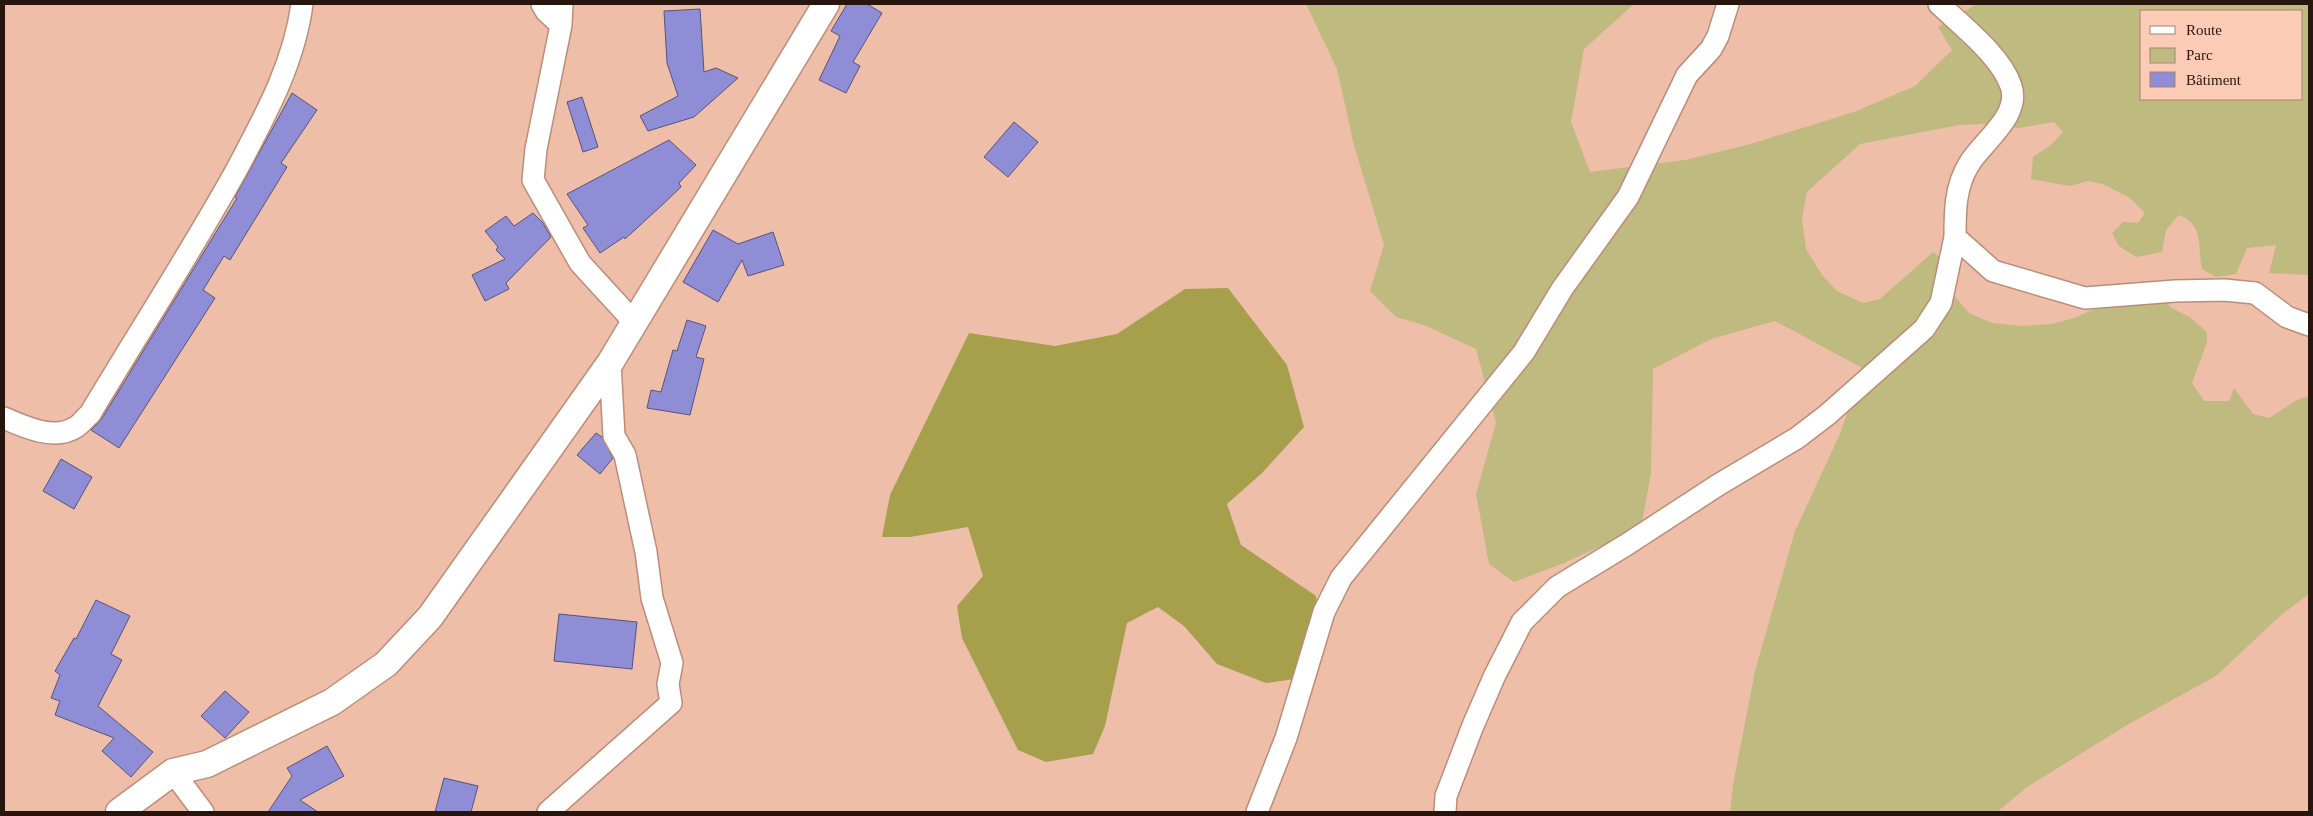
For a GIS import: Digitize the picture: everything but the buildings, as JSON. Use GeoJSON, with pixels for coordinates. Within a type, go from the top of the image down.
{"type":"FeatureCollection","features":[{"type":"Feature","properties":{"kind":"street"},"geometry":{"type":"LineString","coordinates":[[4,418],[25,428],[51,433],[74,428],[90,414],[214,210],[269,109],[289,62],[299,30],[302,4]]}},
{"type":"Feature","properties":{"kind":"street"},"geometry":{"type":"LineString","coordinates":[[542,4],[546,11],[562,14],[536,149],[533,180],[580,263],[634,322]]}},
{"type":"Feature","properties":{"kind":"street"},"geometry":{"type":"LineString","coordinates":[[119,812],[173,772],[206,764],[324,706],[386,664],[430,617],[610,363],[826,4]]}},
{"type":"Feature","properties":{"kind":"street"},"geometry":{"type":"LineString","coordinates":[[1257,812],[1286,738],[1324,612],[1341,578],[1524,352],[1562,289],[1628,197],[1687,75],[1711,49],[1718,36],[1728,4]]}},
{"type":"Feature","properties":{"kind":"street"},"geometry":{"type":"LineString","coordinates":[[1445,812],[1446,796],[1472,728],[1494,677],[1522,622],[1557,587],[1626,546],[1718,485],[1797,438],[1841,403],[1924,329],[1940,303],[1955,237],[1955,201],[1969,164],[2011,111],[2011,87],[1992,55],[1939,4]]}},
{"type":"Feature","properties":{"kind":"street"},"geometry":{"type":"LineString","coordinates":[[1955,237],[1993,271],[2085,298],[2175,291],[2224,290],[2255,293],[2287,317],[2309,325]]}},
{"type":"Feature","properties":{"kind":"street"},"geometry":{"type":"LineString","coordinates":[[548,812],[671,703],[668,684],[672,663],[652,598],[646,552],[634,505],[625,455],[614,436],[610,363]]}},
{"type":"Feature","properties":{"kind":"street"},"geometry":{"type":"LineString","coordinates":[[173,772],[203,812]]}},
{"type":"Feature","properties":{"kind":"green space"},"geometry":{"type":"Polygon","coordinates":[[[1306,4],[1634,4],[1584,49],[1571,122],[1590,172],[1685,160],[1747,145],[1854,112],[1915,86],[1952,50],[1938,27],[1977,4],[2309,4],[2309,275],[2269,273],[2276,245],[2247,248],[2236,274],[2216,277],[2202,269],[2196,231],[2187,219],[2179,215],[2166,230],[2162,252],[2136,257],[2119,246],[2112,233],[2123,222],[2138,223],[2145,213],[2130,198],[2103,184],[2088,181],[2070,186],[2031,179],[2033,157],[2051,145],[2063,132],[2054,122],[2019,128],[1982,124],[1959,125],[1860,144],[1807,192],[1802,218],[1806,249],[1822,275],[1837,291],[1863,303],[1880,299],[1933,252],[1957,270],[1950,291],[1969,313],[1992,323],[2021,326],[2051,324],[2074,318],[2099,307],[2162,294],[2170,307],[2191,318],[2207,332],[2207,342],[2192,383],[2204,401],[2229,401],[2234,388],[2253,414],[2269,418],[2297,400],[2309,398],[2309,594],[2281,615],[2216,676],[2127,725],[2027,787],[1997,812],[1730,812],[1733,785],[1755,671],[1795,531],[1839,436],[1864,369],[1775,321],[1711,339],[1653,369],[1651,473],[1641,528],[1564,563],[1514,582],[1489,564],[1476,494],[1496,423],[1476,349],[1424,325],[1396,317],[1370,291],[1384,245],[1354,145],[1337,69],[1306,4]]]}},
{"type":"Feature","properties":{"kind":"shaded area"},"geometry":{"type":"Polygon","coordinates":[[[1228,288],[1287,365],[1304,427],[1262,473],[1227,504],[1241,545],[1316,596],[1323,650],[1309,677],[1266,683],[1217,664],[1184,626],[1158,607],[1127,623],[1105,726],[1093,754],[1046,762],[1018,750],[962,638],[957,606],[983,576],[968,527],[910,537],[882,537],[890,495],[969,333],[1055,346],[1117,334],[1185,289],[1228,288]]]}}]}
